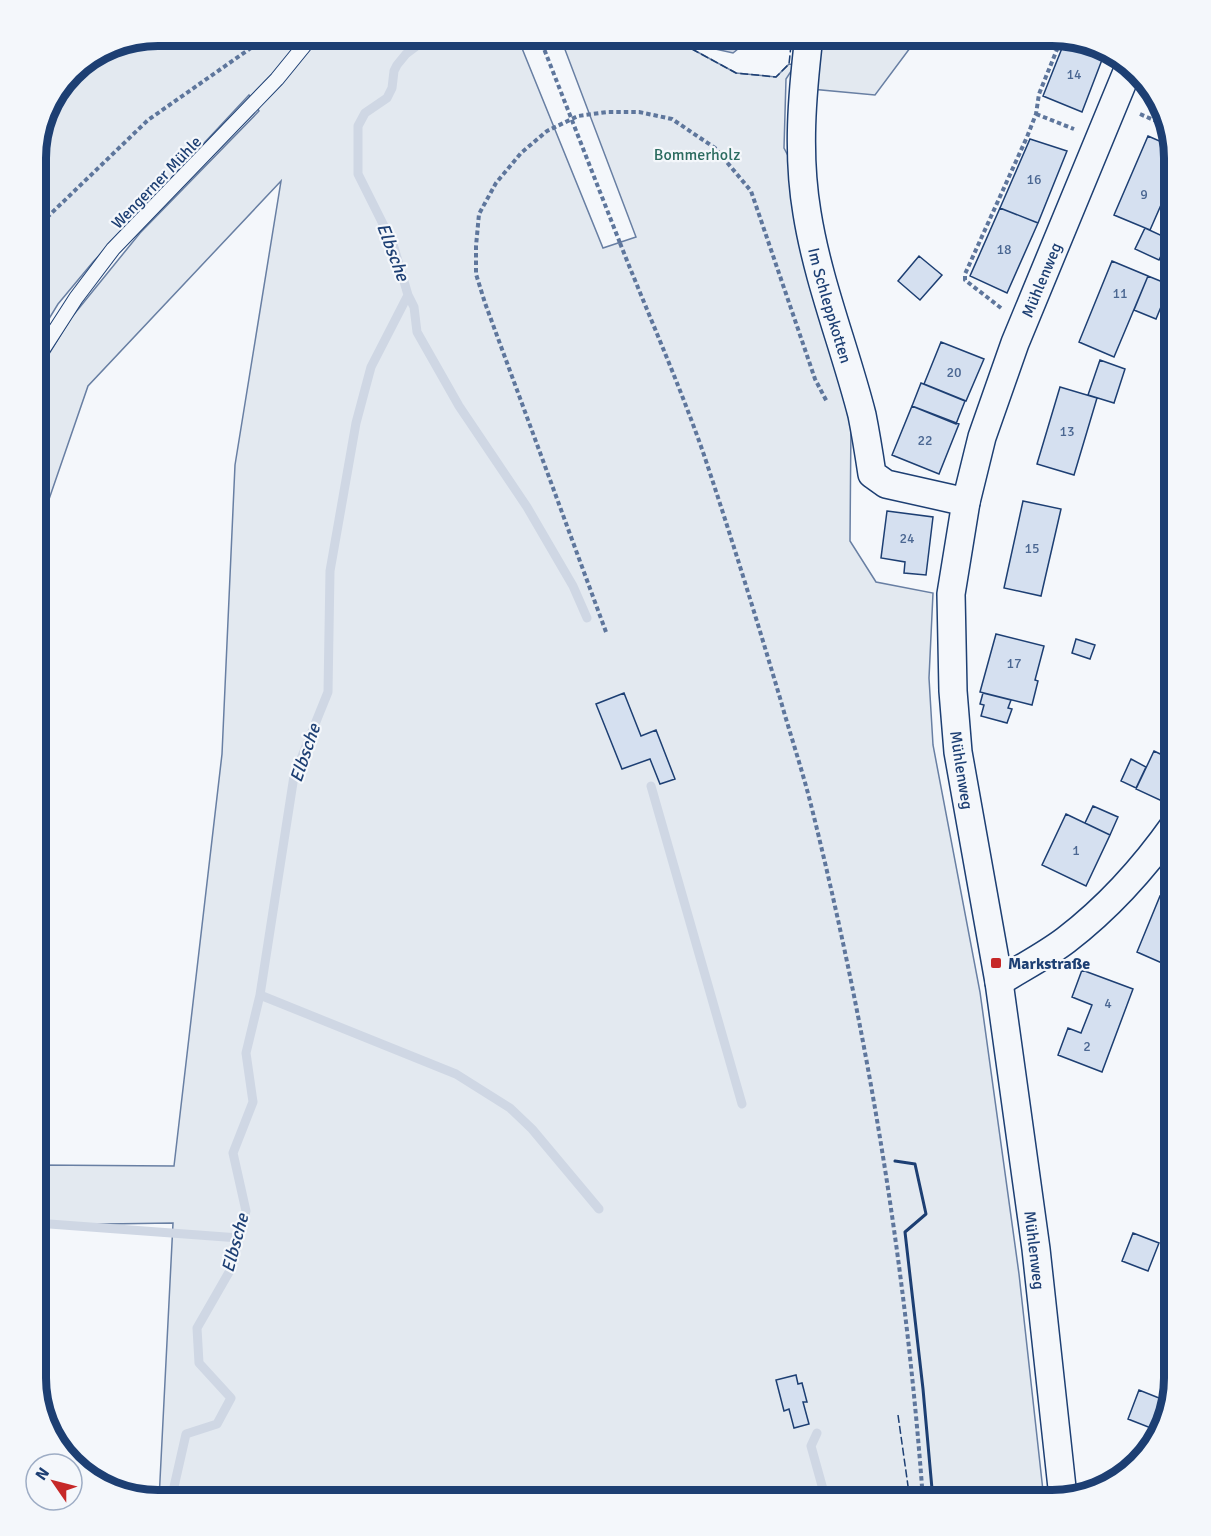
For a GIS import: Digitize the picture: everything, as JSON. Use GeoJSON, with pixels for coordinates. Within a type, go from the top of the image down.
{"type":"FeatureCollection","features":[{"type":"Feature","properties":{"kind":"street","name":"Im Schleppkotten"},"geometry":{"type":"LineString","coordinates":[[808,47],[801,123],[801,163],[807,213],[817,263],[862,417],[872,474],[886,484],[966,502]]}},
{"type":"Feature","properties":{"kind":"street","name":"Mühlenweg"},"geometry":{"type":"LineString","coordinates":[[1062,1489],[1036,1249],[999,982],[955,727],[951,594],[966,502],[982,437],[1023,326],[1127,75]]}},
{"type":"Feature","properties":{"kind":"street"},"geometry":{"type":"LineString","coordinates":[[999,982],[1064,942],[1118,895],[1164,839]]}},
{"type":"Feature","properties":{"kind":"lane","name":"Wengerner Mühle"},"geometry":{"type":"LineString","coordinates":[[47,343],[76,298],[113,249],[277,79],[304,46]]}},
{"type":"Feature","properties":{"kind":"path"},"geometry":{"type":"LineString","coordinates":[[47,217],[148,120],[254,46]]}},
{"type":"Feature","properties":{"kind":"path"},"geometry":{"type":"LineString","coordinates":[[542,46],[658,333],[703,453],[759,627],[811,803],[856,1002],[890,1191],[917,1419],[922,1490]]}},
{"type":"Feature","properties":{"kind":"path"},"geometry":{"type":"LineString","coordinates":[[1023,326],[965,280],[965,273],[1036,114],[1039,94],[1058,47]]}},
{"type":"Feature","properties":{"kind":"path"},"geometry":{"type":"LineString","coordinates":[[606,632],[476,274],[479,214],[496,183],[521,153],[547,130],[578,116],[607,112],[639,112],[672,119],[715,148],[751,191],[815,379],[830,409]]}},
{"type":"Feature","properties":{"kind":"path"},"geometry":{"type":"LineString","coordinates":[[1036,114],[1099,139]]}},
{"type":"Feature","properties":{"kind":"path"},"geometry":{"type":"LineString","coordinates":[[1142,115],[1159,122]]}},
{"type":"Feature","properties":{"kind":"green space","name":"Bommerholz"},"geometry":{"type":"Polygon","coordinates":[[[521,46],[603,248],[636,237],[564,46],[686,47],[736,73],[776,77],[789,64],[795,65],[786,79],[784,148],[796,171],[851,421],[850,541],[876,582],[933,593],[929,678],[933,745],[980,992],[1019,1274],[1043,1490],[160,1490],[173,1223],[46,1225],[46,1165],[174,1166],[222,754],[235,465],[281,181],[88,386],[47,506],[47,357],[71,318],[140,233],[259,111],[249,95],[93,262],[58,304],[47,322],[47,144],[55,116],[68,93],[102,61],[129,50],[144,47],[521,46]]]}},
{"type":"Feature","properties":{"kind":"green space"},"geometry":{"type":"Polygon","coordinates":[[[817,47],[911,47],[875,95],[811,89],[817,47]]]}},
{"type":"Feature","properties":{"kind":"shaded area"},"geometry":{"type":"Polygon","coordinates":[[[710,47],[741,47],[733,53],[710,47]]]}},
{"type":"Feature","properties":{"kind":"building"},"geometry":{"type":"Polygon","coordinates":[[[1062,47],[1082,50],[1103,58],[1082,112],[1043,96],[1062,47]]]}},
{"type":"Feature","properties":{"kind":"building"},"geometry":{"type":"Polygon","coordinates":[[[1148,136],[1164,143],[1164,198],[1150,230],[1114,215],[1148,136]]]}},
{"type":"Feature","properties":{"kind":"building"},"geometry":{"type":"Polygon","coordinates":[[[1030,139],[1067,151],[1038,223],[1000,208],[1030,139]]]}},
{"type":"Feature","properties":{"kind":"building"},"geometry":{"type":"Polygon","coordinates":[[[1000,208],[1038,223],[1007,293],[970,276],[1000,208]]]}},
{"type":"Feature","properties":{"kind":"building"},"geometry":{"type":"Polygon","coordinates":[[[1145,228],[1164,237],[1164,250],[1159,260],[1135,249],[1145,228]]]}},
{"type":"Feature","properties":{"kind":"building"},"geometry":{"type":"Polygon","coordinates":[[[919,256],[942,275],[920,300],[898,281],[919,256]]]}},
{"type":"Feature","properties":{"kind":"building"},"geometry":{"type":"Polygon","coordinates":[[[1112,261],[1148,276],[1114,357],[1079,342],[1112,261]]]}},
{"type":"Feature","properties":{"kind":"building"},"geometry":{"type":"Polygon","coordinates":[[[1148,276],[1164,283],[1164,300],[1156,319],[1134,310],[1148,276]]]}},
{"type":"Feature","properties":{"kind":"building"},"geometry":{"type":"Polygon","coordinates":[[[941,342],[984,359],[966,401],[924,384],[941,342]]]}},
{"type":"Feature","properties":{"kind":"building"},"geometry":{"type":"Polygon","coordinates":[[[1100,360],[1125,369],[1114,403],[1088,395],[1100,360]]]}},
{"type":"Feature","properties":{"kind":"building"},"geometry":{"type":"Polygon","coordinates":[[[921,383],[965,401],[956,424],[912,406],[921,383]]]}},
{"type":"Feature","properties":{"kind":"building"},"geometry":{"type":"Polygon","coordinates":[[[1060,387],[1097,398],[1074,475],[1037,464],[1060,387]]]}},
{"type":"Feature","properties":{"kind":"building"},"geometry":{"type":"Polygon","coordinates":[[[912,406],[959,424],[939,474],[892,455],[912,406]]]}},
{"type":"Feature","properties":{"kind":"building"},"geometry":{"type":"Polygon","coordinates":[[[1023,501],[1061,509],[1041,596],[1004,588],[1023,501]]]}},
{"type":"Feature","properties":{"kind":"building"},"geometry":{"type":"Polygon","coordinates":[[[887,511],[933,517],[926,575],[904,573],[905,562],[881,558],[887,511]]]}},
{"type":"Feature","properties":{"kind":"building"},"geometry":{"type":"Polygon","coordinates":[[[996,634],[1044,646],[1035,680],[1038,681],[1032,705],[980,692],[996,634]]]}},
{"type":"Feature","properties":{"kind":"building"},"geometry":{"type":"Polygon","coordinates":[[[1076,639],[1095,645],[1090,659],[1072,653],[1076,639]]]}},
{"type":"Feature","properties":{"kind":"building"},"geometry":{"type":"Polygon","coordinates":[[[624,693],[641,736],[656,730],[675,779],[660,784],[650,759],[622,769],[596,704],[624,693]]]}},
{"type":"Feature","properties":{"kind":"building"},"geometry":{"type":"Polygon","coordinates":[[[983,693],[1011,700],[1008,708],[1012,709],[1007,723],[981,716],[984,705],[980,704],[983,693]]]}},
{"type":"Feature","properties":{"kind":"building"},"geometry":{"type":"Polygon","coordinates":[[[1154,751],[1164,756],[1164,797],[1162,801],[1136,789],[1154,751]]]}},
{"type":"Feature","properties":{"kind":"building"},"geometry":{"type":"Polygon","coordinates":[[[1131,759],[1146,767],[1136,788],[1121,781],[1131,759]]]}},
{"type":"Feature","properties":{"kind":"building"},"geometry":{"type":"Polygon","coordinates":[[[1093,806],[1118,817],[1110,835],[1085,823],[1093,806]]]}},
{"type":"Feature","properties":{"kind":"building"},"geometry":{"type":"Polygon","coordinates":[[[1066,814],[1110,835],[1086,886],[1042,865],[1066,814]]]}},
{"type":"Feature","properties":{"kind":"building"},"geometry":{"type":"Polygon","coordinates":[[[1160,896],[1164,898],[1164,964],[1137,952],[1160,896]]]}},
{"type":"Feature","properties":{"kind":"building"},"geometry":{"type":"Polygon","coordinates":[[[1082,970],[1133,989],[1102,1072],[1058,1055],[1068,1028],[1081,1033],[1092,1005],[1072,997],[1082,970]]]}},
{"type":"Feature","properties":{"kind":"building"},"geometry":{"type":"Polygon","coordinates":[[[1133,1233],[1159,1243],[1148,1271],[1122,1261],[1133,1233]]]}},
{"type":"Feature","properties":{"kind":"building"},"geometry":{"type":"Polygon","coordinates":[[[796,1375],[798,1384],[802,1383],[807,1402],[803,1402],[809,1424],[794,1428],[789,1409],[784,1411],[776,1380],[796,1375]]]}},
{"type":"Feature","properties":{"kind":"building"},"geometry":{"type":"Polygon","coordinates":[[[1139,1390],[1162,1399],[1152,1429],[1128,1419],[1139,1390]]]}},
{"type":"Feature","properties":{"kind":"waterway","name":"Elbsche"},"geometry":{"type":"LineString","coordinates":[[173,1490],[186,1434],[217,1424],[231,1398],[199,1363],[197,1328],[232,1267],[246,1211],[233,1153],[253,1102],[246,1053],[260,995],[294,776],[328,692],[330,571],[356,423],[371,367],[408,295],[393,244],[358,174],[358,126],[365,113],[387,98],[392,88],[397,65],[416,46]]}},
{"type":"Feature","properties":{"kind":"waterway"},"geometry":{"type":"LineString","coordinates":[[408,295],[414,307],[417,332],[459,406],[527,507],[573,586],[587,618]]}},
{"type":"Feature","properties":{"kind":"waterway"},"geometry":{"type":"LineString","coordinates":[[651,786],[742,1104]]}},
{"type":"Feature","properties":{"kind":"waterway"},"geometry":{"type":"LineString","coordinates":[[260,995],[456,1074],[510,1108],[532,1129],[599,1209]]}},
{"type":"Feature","properties":{"kind":"waterway"},"geometry":{"type":"LineString","coordinates":[[46,1224],[239,1238]]}},
{"type":"Feature","properties":{"kind":"waterway"},"geometry":{"type":"LineString","coordinates":[[817,1433],[811,1446],[823,1490]]}},
{"type":"Feature","properties":{"kind":"fence"},"geometry":{"type":"LineString","coordinates":[[686,47],[736,73],[776,77],[789,64],[791,47]]}},
{"type":"Feature","properties":{"kind":"fence"},"geometry":{"type":"LineString","coordinates":[[898,1415],[909,1490]]}},
{"type":"Feature","properties":{"kind":"wall"},"geometry":{"type":"LineString","coordinates":[[895,1161],[915,1164],[926,1214],[905,1232],[932,1490]]}},
{"type":"Feature","properties":{"kind":"place","name":"Markstraße"},"geometry":{"type":"Point","coordinates":[996,963]}}]}
